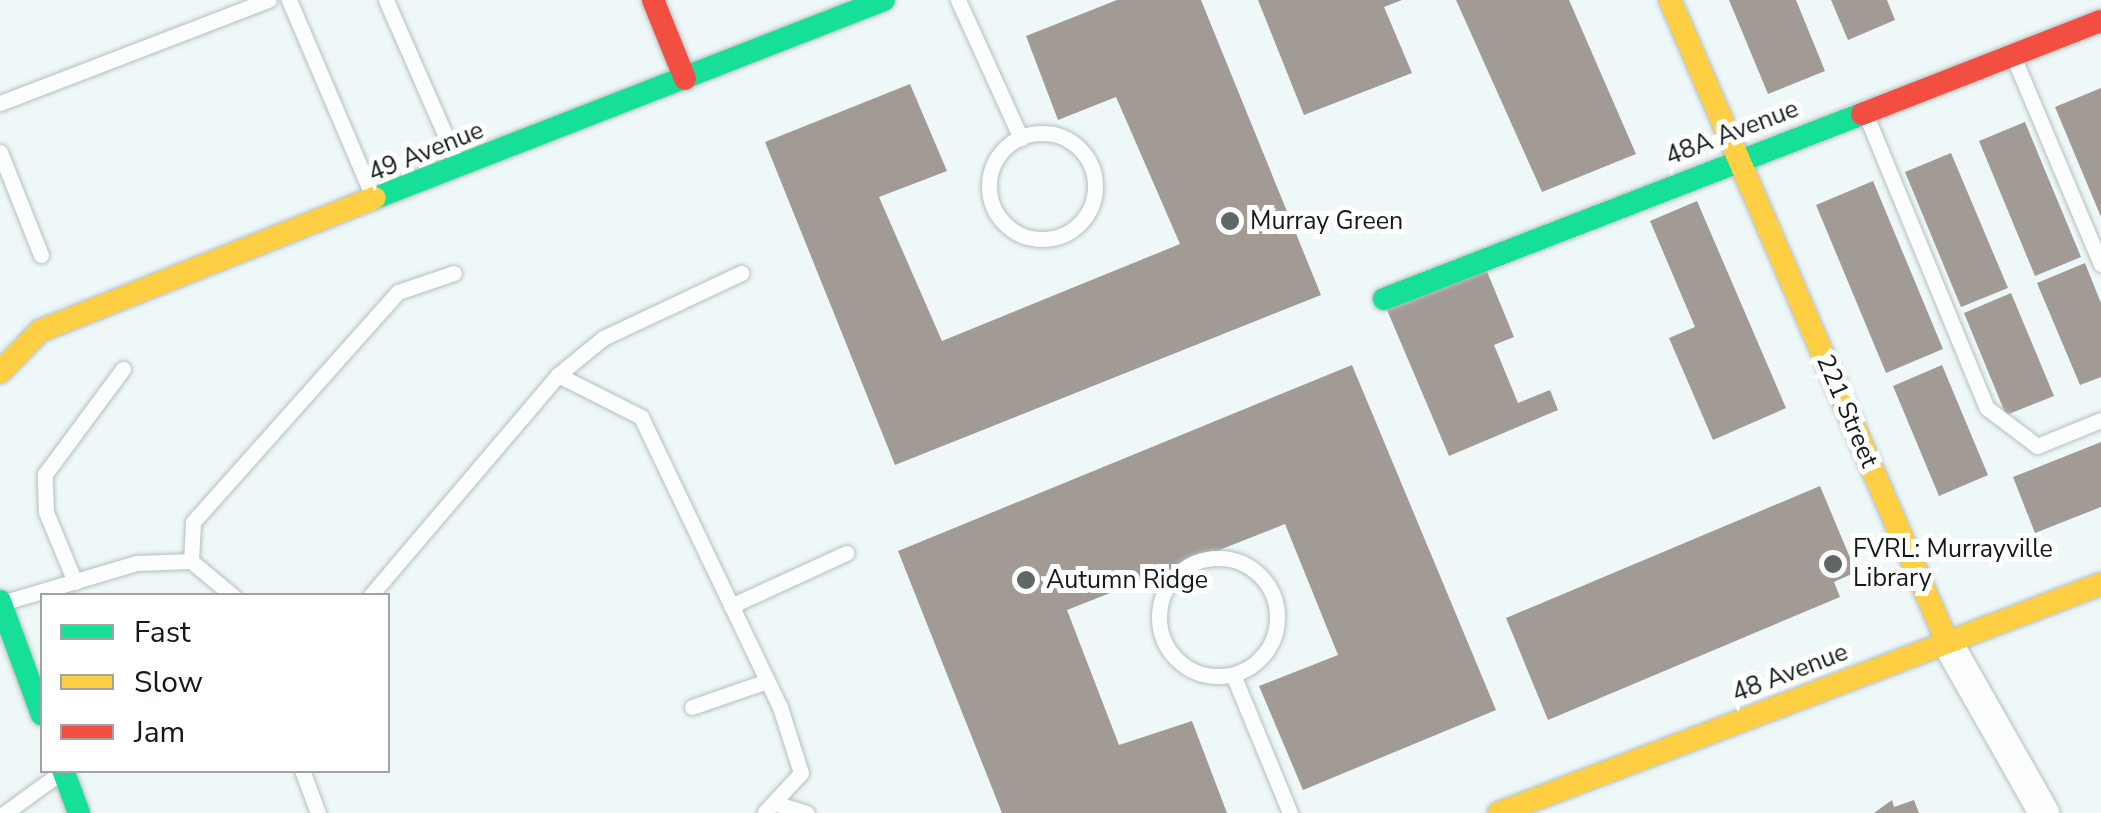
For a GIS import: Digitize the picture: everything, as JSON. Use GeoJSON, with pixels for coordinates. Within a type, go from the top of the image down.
{"type":"FeatureCollection","features":[{"type":"Feature","properties":{"kind":"street"},"geometry":{"type":"LineString","coordinates":[[652,0],[685,80]]}},
{"type":"Feature","properties":{"kind":"street","name":"49 Avenue"},"geometry":{"type":"LineString","coordinates":[[0,372],[40,331],[884,0]]}},
{"type":"Feature","properties":{"kind":"street","name":"221 Street"},"geometry":{"type":"LineString","coordinates":[[1670,0],[1947,642],[2044,813]]}},
{"type":"Feature","properties":{"kind":"street","name":"48A Avenue"},"geometry":{"type":"LineString","coordinates":[[1384,299],[2101,21]]}},
{"type":"Feature","properties":{"kind":"street","name":"48 Avenue"},"geometry":{"type":"LineString","coordinates":[[1499,813],[2101,584]]}},
{"type":"Feature","properties":{"kind":"street"},"geometry":{"type":"LineString","coordinates":[[0,602],[40,710]]}},
{"type":"Feature","properties":{"kind":"street"},"geometry":{"type":"LineString","coordinates":[[65,773],[79,813]]}},
{"type":"Feature","properties":{"kind":"lane"},"geometry":{"type":"LineString","coordinates":[[0,103],[269,0]]}},
{"type":"Feature","properties":{"kind":"lane"},"geometry":{"type":"LineString","coordinates":[[289,0],[375,201]]}},
{"type":"Feature","properties":{"kind":"lane"},"geometry":{"type":"LineString","coordinates":[[386,0],[460,168]]}},
{"type":"Feature","properties":{"kind":"lane"},"geometry":{"type":"LineString","coordinates":[[958,0],[1020,138]]}},
{"type":"Feature","properties":{"kind":"lane"},"geometry":{"type":"LineString","coordinates":[[2012,53],[2101,264]]}},
{"type":"Feature","properties":{"kind":"lane"},"geometry":{"type":"LineString","coordinates":[[1864,111],[1986,408],[2036,446],[2101,420]]}},
{"type":"Feature","properties":{"kind":"lane"},"geometry":{"type":"LineString","coordinates":[[1020,138],[1071,141],[1092,168],[1084,218],[1056,237],[1022,235],[996,212],[990,178],[1020,138]]}},
{"type":"Feature","properties":{"kind":"lane"},"geometry":{"type":"LineString","coordinates":[[0,152],[42,256]]}},
{"type":"Feature","properties":{"kind":"lane"},"geometry":{"type":"LineString","coordinates":[[191,560],[193,522],[398,292],[454,273]]}},
{"type":"Feature","properties":{"kind":"lane"},"geometry":{"type":"LineString","coordinates":[[373,593],[558,376],[603,338],[741,273]]}},
{"type":"Feature","properties":{"kind":"lane"},"geometry":{"type":"LineString","coordinates":[[74,582],[46,512],[45,474],[123,369]]}},
{"type":"Feature","properties":{"kind":"lane"},"geometry":{"type":"LineString","coordinates":[[558,376],[641,417],[767,681],[801,773],[769,808]]}},
{"type":"Feature","properties":{"kind":"lane"},"geometry":{"type":"LineString","coordinates":[[732,606],[846,554]]}},
{"type":"Feature","properties":{"kind":"lane"},"geometry":{"type":"LineString","coordinates":[[1204,559],[1241,562],[1275,603],[1272,640],[1234,677],[1190,670],[1162,640],[1161,599],[1185,567],[1204,559]]}},
{"type":"Feature","properties":{"kind":"lane"},"geometry":{"type":"LineString","coordinates":[[0,602],[137,562],[191,560],[229,593]]}},
{"type":"Feature","properties":{"kind":"lane"},"geometry":{"type":"LineString","coordinates":[[1234,677],[1290,813]]}},
{"type":"Feature","properties":{"kind":"lane"},"geometry":{"type":"LineString","coordinates":[[692,707],[767,681]]}},
{"type":"Feature","properties":{"kind":"lane"},"geometry":{"type":"LineString","coordinates":[[5,813],[61,773]]}},
{"type":"Feature","properties":{"kind":"lane"},"geometry":{"type":"LineString","coordinates":[[303,773],[318,813]]}},
{"type":"Feature","properties":{"kind":"lane"},"geometry":{"type":"LineString","coordinates":[[769,808],[806,813]]}},
{"type":"Feature","properties":{"kind":"building","name":"Murray Green"},"geometry":{"type":"Polygon","coordinates":[[[1117,0],[1201,0],[1321,295],[895,465],[765,142],[910,84],[947,171],[879,197],[942,341],[1180,244],[1116,97],[1058,120],[1026,36],[1117,0]]]}},
{"type":"Feature","properties":{"kind":"building"},"geometry":{"type":"Polygon","coordinates":[[[1258,0],[1402,0],[1384,7],[1412,73],[1304,115],[1258,0]]]}},
{"type":"Feature","properties":{"kind":"building"},"geometry":{"type":"Polygon","coordinates":[[[1456,0],[1569,0],[1636,154],[1542,192],[1456,0]]]}},
{"type":"Feature","properties":{"kind":"building"},"geometry":{"type":"Polygon","coordinates":[[[1729,0],[1796,0],[1825,71],[1768,94],[1729,0]]]}},
{"type":"Feature","properties":{"kind":"building"},"geometry":{"type":"Polygon","coordinates":[[[1831,0],[1887,0],[1895,20],[1848,40],[1831,0]]]}},
{"type":"Feature","properties":{"kind":"building"},"geometry":{"type":"Polygon","coordinates":[[[2101,88],[2101,217],[2055,107],[2101,88]]]}},
{"type":"Feature","properties":{"kind":"building"},"geometry":{"type":"Polygon","coordinates":[[[2025,122],[2081,257],[2035,276],[1979,141],[2025,122]]]}},
{"type":"Feature","properties":{"kind":"building"},"geometry":{"type":"Polygon","coordinates":[[[1951,153],[2008,288],[1961,307],[1905,172],[1951,153]]]}},
{"type":"Feature","properties":{"kind":"building"},"geometry":{"type":"Polygon","coordinates":[[[1873,181],[1943,349],[1886,373],[1816,205],[1873,181]]]}},
{"type":"Feature","properties":{"kind":"building"},"geometry":{"type":"Polygon","coordinates":[[[1697,201],[1786,408],[1713,440],[1669,338],[1695,327],[1650,221],[1697,201]]]}},
{"type":"Feature","properties":{"kind":"building"},"geometry":{"type":"Polygon","coordinates":[[[2085,263],[2101,303],[2101,377],[2080,385],[2037,283],[2085,263]]]}},
{"type":"Feature","properties":{"kind":"building"},"geometry":{"type":"Polygon","coordinates":[[[1486,269],[1514,337],[1494,345],[1518,403],[1550,390],[1558,410],[1449,456],[1387,310],[1486,269]]]}},
{"type":"Feature","properties":{"kind":"building"},"geometry":{"type":"Polygon","coordinates":[[[2011,293],[2054,396],[2006,415],[1964,313],[2011,293]]]}},
{"type":"Feature","properties":{"kind":"building","name":"Autumn Ridge"},"geometry":{"type":"Polygon","coordinates":[[[1352,365],[1496,710],[1303,790],[1259,686],[1338,655],[1285,524],[1067,610],[1119,745],[1192,721],[1227,813],[1002,813],[898,551],[1352,365]]]}},
{"type":"Feature","properties":{"kind":"building"},"geometry":{"type":"Polygon","coordinates":[[[1942,365],[1988,475],[1939,496],[1893,386],[1942,365]]]}},
{"type":"Feature","properties":{"kind":"building"},"geometry":{"type":"Polygon","coordinates":[[[2101,442],[2101,507],[2035,533],[2013,477],[2101,442]]]}},
{"type":"Feature","properties":{"kind":"building"},"geometry":{"type":"Polygon","coordinates":[[[1820,486],[1856,572],[1834,582],[1840,597],[1548,720],[1506,618],[1820,486]]]}},
{"type":"Feature","properties":{"kind":"building"},"geometry":{"type":"Polygon","coordinates":[[[1892,800],[1894,807],[1914,800],[1919,813],[1874,813],[1892,800]]]}},
{"type":"Feature","properties":{"kind":"traffic: fast"},"geometry":{"type":"LineString","coordinates":[[375,198],[884,0]]}},
{"type":"Feature","properties":{"kind":"traffic: fast"},"geometry":{"type":"LineString","coordinates":[[1384,299],[1862,114]]}},
{"type":"Feature","properties":{"kind":"traffic: fast"},"geometry":{"type":"LineString","coordinates":[[0,601],[40,710]]}},
{"type":"Feature","properties":{"kind":"traffic: fast"},"geometry":{"type":"LineString","coordinates":[[64,773],[79,813]]}},
{"type":"Feature","properties":{"kind":"traffic: slow"},"geometry":{"type":"LineString","coordinates":[[1670,0],[1947,642]]}},
{"type":"Feature","properties":{"kind":"traffic: slow"},"geometry":{"type":"LineString","coordinates":[[0,372],[40,331],[375,198]]}},
{"type":"Feature","properties":{"kind":"traffic: slow"},"geometry":{"type":"LineString","coordinates":[[1499,813],[2101,584]]}},
{"type":"Feature","properties":{"kind":"traffic: jam"},"geometry":{"type":"LineString","coordinates":[[653,0],[685,79]]}},
{"type":"Feature","properties":{"kind":"traffic: jam"},"geometry":{"type":"LineString","coordinates":[[1862,114],[2101,21]]}},
{"type":"Feature","properties":{"kind":"place","name":"Murray Green"},"geometry":{"type":"Point","coordinates":[1230,221]}},
{"type":"Feature","properties":{"kind":"place","name":"FVRL: Murrayville Library"},"geometry":{"type":"Point","coordinates":[1833,564]}},
{"type":"Feature","properties":{"kind":"place","name":"Autumn Ridge"},"geometry":{"type":"Point","coordinates":[1026,580]}}]}
